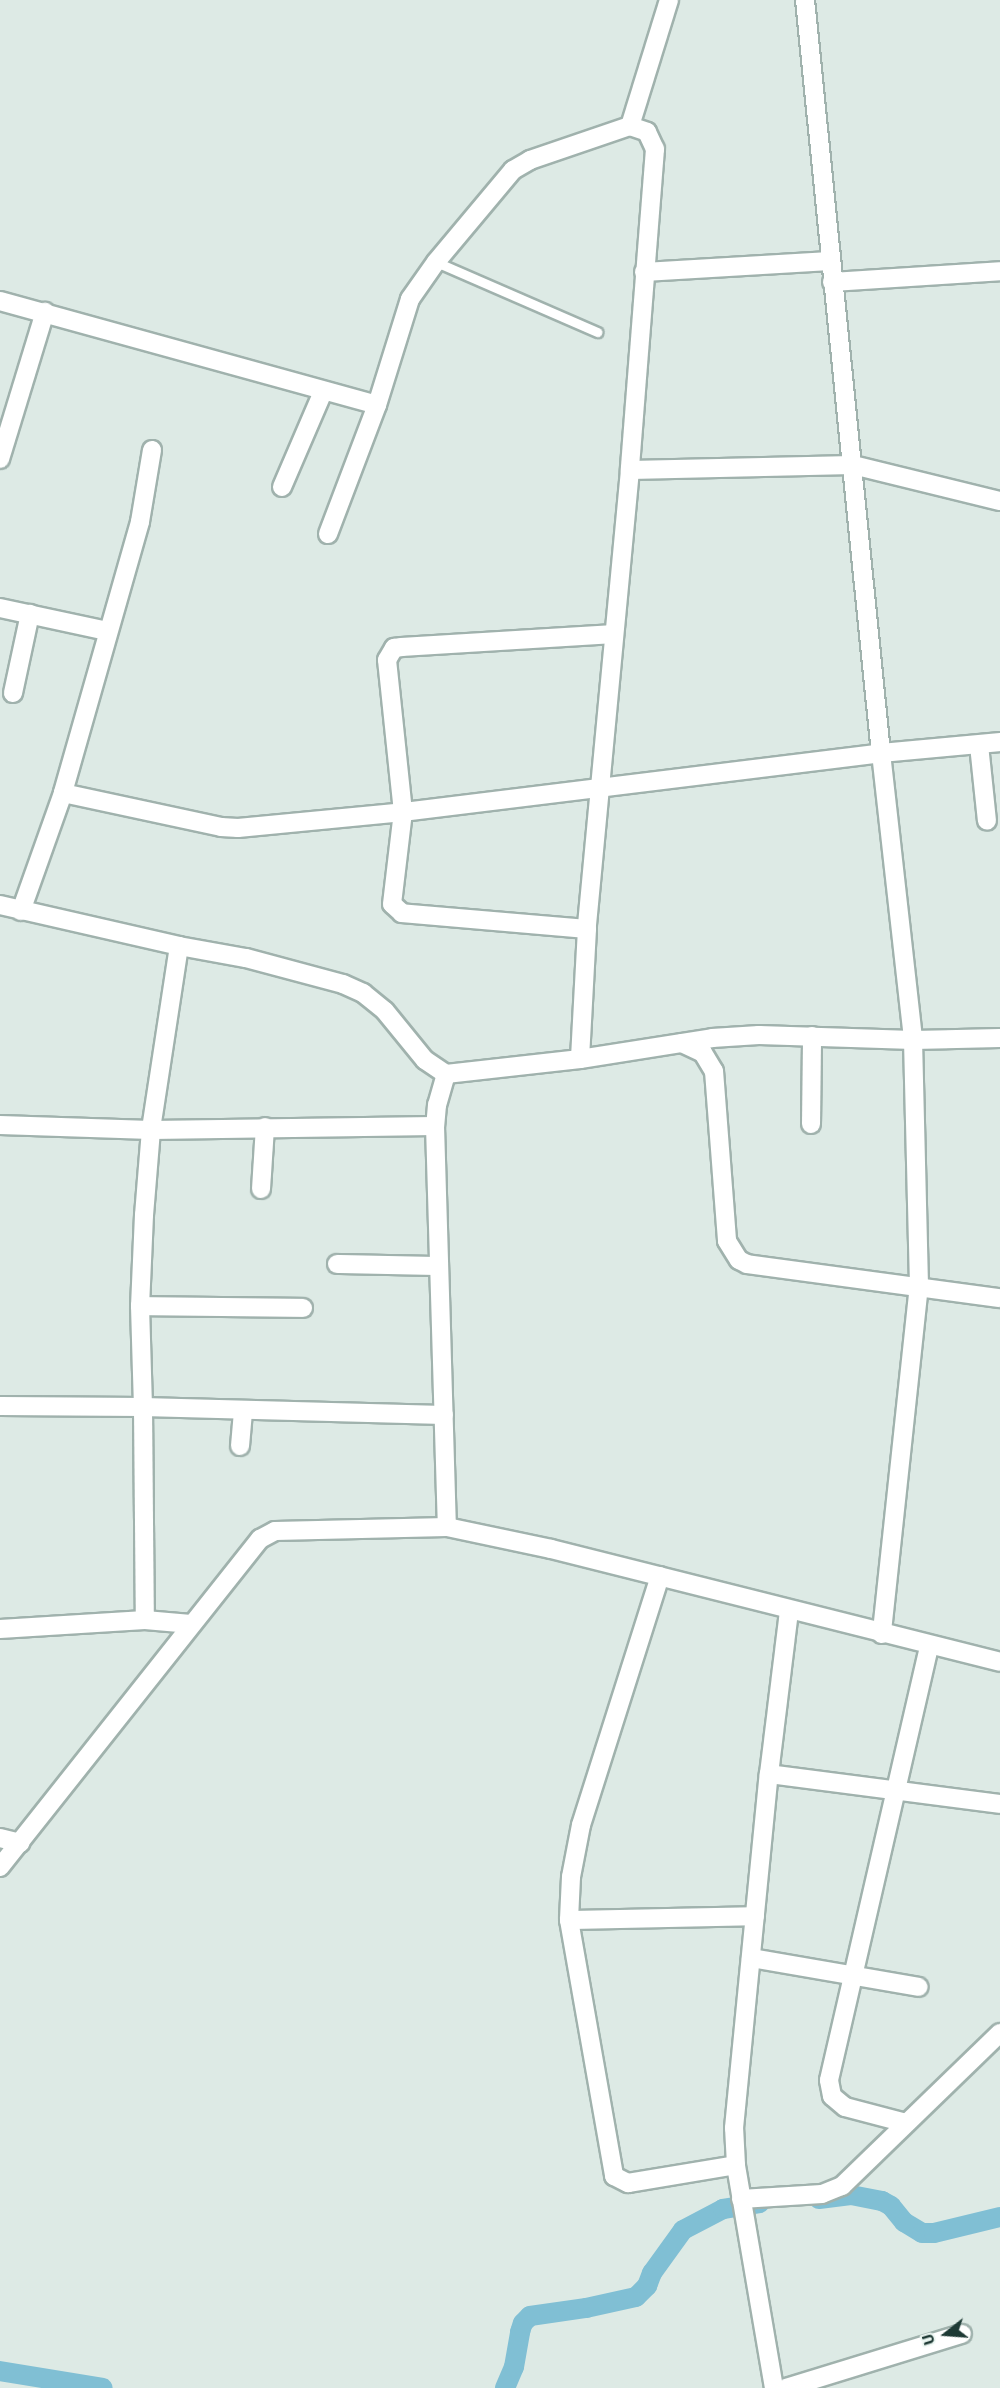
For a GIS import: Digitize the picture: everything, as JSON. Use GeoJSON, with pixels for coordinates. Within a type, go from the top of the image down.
{"type":"FeatureCollection","features":[{"type":"Feature","properties":{"kind":"street"},"geometry":{"type":"LineString","coordinates":[[630,126],[669,0]]}},
{"type":"Feature","properties":{"kind":"street"},"geometry":{"type":"LineString","coordinates":[[805,0],[819,117],[832,282],[853,465],[880,753],[913,1040],[919,1285],[882,1634]]}},
{"type":"Feature","properties":{"kind":"street"},"geometry":{"type":"LineString","coordinates":[[328,534],[377,405],[406,308],[422,280],[444,265],[513,170],[530,160],[630,126],[647,132],[655,149],[630,470],[587,929],[580,1059]]}},
{"type":"Feature","properties":{"kind":"street"},"geometry":{"type":"LineString","coordinates":[[644,272],[830,261]]}},
{"type":"Feature","properties":{"kind":"street"},"geometry":{"type":"LineString","coordinates":[[832,282],[1000,271]]}},
{"type":"Feature","properties":{"kind":"street"},"geometry":{"type":"LineString","coordinates":[[0,301],[323,392],[377,405]]}},
{"type":"Feature","properties":{"kind":"street"},"geometry":{"type":"LineString","coordinates":[[0,459],[5,423],[45,312]]}},
{"type":"Feature","properties":{"kind":"street"},"geometry":{"type":"LineString","coordinates":[[282,487],[323,392]]}},
{"type":"Feature","properties":{"kind":"street"},"geometry":{"type":"LineString","coordinates":[[152,450],[140,522],[107,631],[63,793],[11,908],[179,946],[246,958],[322,977],[363,993],[385,1011],[425,1060],[446,1074],[759,1035],[913,1040],[1000,1038]]}},
{"type":"Feature","properties":{"kind":"street"},"geometry":{"type":"LineString","coordinates":[[630,470],[853,465],[1000,501]]}},
{"type":"Feature","properties":{"kind":"street"},"geometry":{"type":"LineString","coordinates":[[0,608],[107,631]]}},
{"type":"Feature","properties":{"kind":"street"},"geometry":{"type":"LineString","coordinates":[[13,693],[30,614]]}},
{"type":"Feature","properties":{"kind":"street"},"geometry":{"type":"LineString","coordinates":[[587,929],[402,913],[392,904],[403,812],[387,660],[394,648],[614,634]]}},
{"type":"Feature","properties":{"kind":"street"},"geometry":{"type":"LineString","coordinates":[[63,793],[230,828],[403,812],[880,753],[1000,742]]}},
{"type":"Feature","properties":{"kind":"street"},"geometry":{"type":"LineString","coordinates":[[979,745],[987,821]]}},
{"type":"Feature","properties":{"kind":"street"},"geometry":{"type":"LineString","coordinates":[[145,1620],[140,1306],[152,1130],[179,946]]}},
{"type":"Feature","properties":{"kind":"street"},"geometry":{"type":"LineString","coordinates":[[811,1124],[812,1036]]}},
{"type":"Feature","properties":{"kind":"street"},"geometry":{"type":"LineString","coordinates":[[682,1043],[703,1053],[714,1071],[727,1241],[740,1260],[747,1264],[919,1285],[1000,1298]]}},
{"type":"Feature","properties":{"kind":"street"},"geometry":{"type":"LineString","coordinates":[[446,1074],[437,1105],[435,1126],[447,1527]]}},
{"type":"Feature","properties":{"kind":"street"},"geometry":{"type":"LineString","coordinates":[[0,1125],[152,1130],[435,1126]]}},
{"type":"Feature","properties":{"kind":"street"},"geometry":{"type":"LineString","coordinates":[[261,1189],[265,1127]]}},
{"type":"Feature","properties":{"kind":"street"},"geometry":{"type":"LineString","coordinates":[[337,1264],[440,1266]]}},
{"type":"Feature","properties":{"kind":"street"},"geometry":{"type":"LineString","coordinates":[[140,1306],[303,1308]]}},
{"type":"Feature","properties":{"kind":"street"},"geometry":{"type":"LineString","coordinates":[[0,1406],[142,1407],[444,1416]]}},
{"type":"Feature","properties":{"kind":"street"},"geometry":{"type":"LineString","coordinates":[[240,1446],[243,1410]]}},
{"type":"Feature","properties":{"kind":"street"},"geometry":{"type":"LineString","coordinates":[[0,1867],[191,1624],[260,1539],[270,1532],[447,1527],[660,1576],[789,1611],[1000,1662]]}},
{"type":"Feature","properties":{"kind":"street"},"geometry":{"type":"LineString","coordinates":[[660,1576],[581,1825],[571,1877],[569,1920],[614,2176],[628,2183],[736,2165]]}},
{"type":"Feature","properties":{"kind":"street"},"geometry":{"type":"LineString","coordinates":[[774,2388],[741,2199],[734,2128],[769,1774],[789,1611]]}},
{"type":"Feature","properties":{"kind":"street"},"geometry":{"type":"LineString","coordinates":[[0,1629],[145,1620],[191,1624]]}},
{"type":"Feature","properties":{"kind":"street"},"geometry":{"type":"LineString","coordinates":[[906,2123],[845,2107],[832,2096],[829,2080],[929,1646]]}},
{"type":"Feature","properties":{"kind":"street"},"geometry":{"type":"LineString","coordinates":[[769,1774],[1000,1804]]}},
{"type":"Feature","properties":{"kind":"street"},"geometry":{"type":"LineString","coordinates":[[0,1838],[20,1843]]}},
{"type":"Feature","properties":{"kind":"street"},"geometry":{"type":"LineString","coordinates":[[569,1920],[755,1916]]}},
{"type":"Feature","properties":{"kind":"street"},"geometry":{"type":"LineString","coordinates":[[751,1958],[919,1987]]}},
{"type":"Feature","properties":{"kind":"street"},"geometry":{"type":"LineString","coordinates":[[741,2199],[832,2192],[842,2186],[1000,2032]]}},
{"type":"Feature","properties":{"kind":"street"},"geometry":{"type":"LineString","coordinates":[[786,2388],[962,2334]]}},
{"type":"Feature","properties":{"kind":"lane"},"geometry":{"type":"LineString","coordinates":[[444,265],[597,332]]}},
{"type":"Feature","properties":{"kind":"waterway"},"geometry":{"type":"LineString","coordinates":[[819,2199],[851,2195],[882,2201],[891,2206],[904,2222],[922,2233],[934,2233],[1000,2217]]}},
{"type":"Feature","properties":{"kind":"waterway"},"geometry":{"type":"LineString","coordinates":[[505,2388],[514,2367],[523,2323],[530,2316],[586,2308],[636,2297],[647,2286],[652,2273],[683,2230],[723,2209],[760,2203]]}},
{"type":"Feature","properties":{"kind":"waterway"},"geometry":{"type":"LineString","coordinates":[[0,2371],[103,2388]]}}]}
